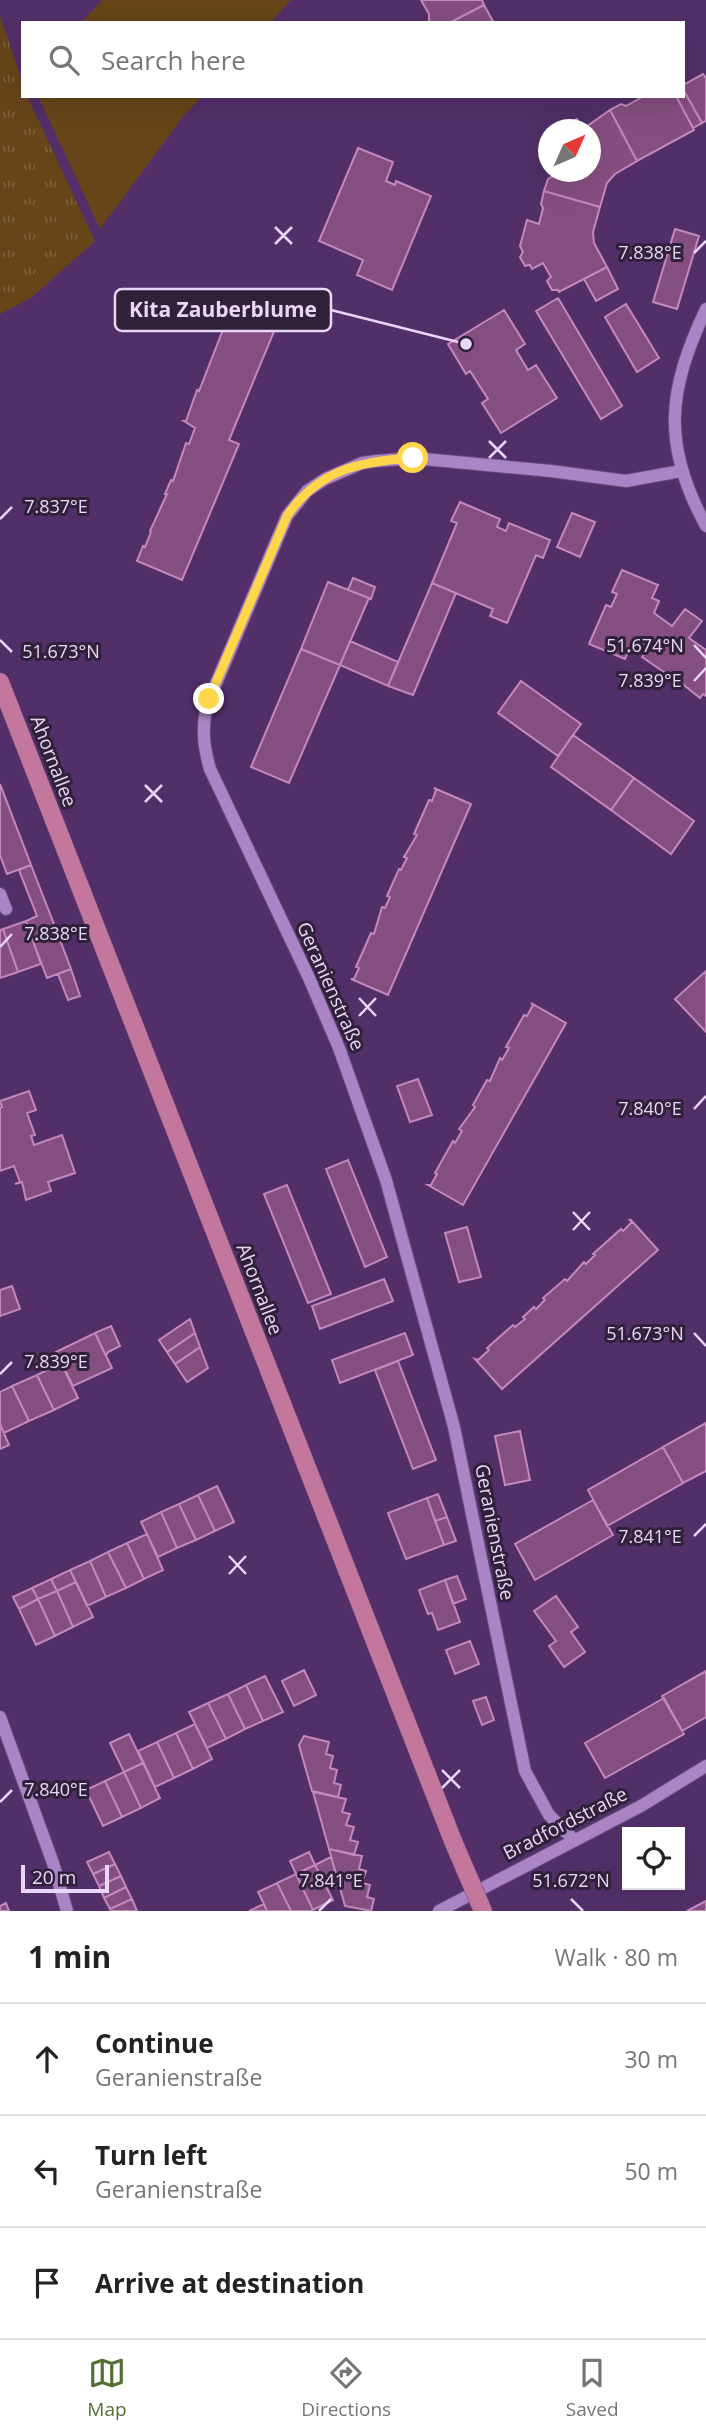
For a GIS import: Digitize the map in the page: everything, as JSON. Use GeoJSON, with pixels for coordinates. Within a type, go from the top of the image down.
{"type":"FeatureCollection","features":[{"type":"Feature","properties":{"kind":"main road","name":"Ahornallee"},"geometry":{"type":"LineString","coordinates":[[0,682],[453,1841],[483,1911]]}},
{"type":"Feature","properties":{"kind":"street"},"geometry":{"type":"LineString","coordinates":[[706,309],[692,339],[678,388],[674,419],[675,446],[681,471],[691,499],[706,526]]}},
{"type":"Feature","properties":{"kind":"street","name":"Geranienstraße"},"geometry":{"type":"LineString","coordinates":[[573,1839],[550,1815],[525,1770],[454,1427],[386,1180],[339,1048],[309,978],[210,769],[205,751],[204,713],[287,516],[307,492],[325,479],[362,463],[413,458],[626,481],[681,471]]}},
{"type":"Feature","properties":{"kind":"street"},"geometry":{"type":"LineString","coordinates":[[0,894],[6,909]]}},
{"type":"Feature","properties":{"kind":"street"},"geometry":{"type":"LineString","coordinates":[[0,1717],[53,1863],[67,1911]]}},
{"type":"Feature","properties":{"kind":"street","name":"Bradfordstraße"},"geometry":{"type":"LineString","coordinates":[[439,1911],[641,1806],[706,1766]]}},
{"type":"Feature","properties":{"kind":"green space"},"geometry":{"type":"Polygon","coordinates":[[[102,0],[291,0],[272,21],[83,21],[102,0]]]}},
{"type":"Feature","properties":{"kind":"green space"},"geometry":{"type":"Polygon","coordinates":[[[0,16],[21,78],[21,98],[28,98],[95,241],[32,297],[0,314],[0,16]]]}},
{"type":"Feature","properties":{"kind":"green space"},"geometry":{"type":"Polygon","coordinates":[[[39,98],[200,98],[182,118],[100,229],[39,98]]]}},
{"type":"Feature","properties":{"kind":"building"},"geometry":{"type":"Polygon","coordinates":[[[421,0],[482,0],[484,5],[453,21],[429,21],[429,14],[421,0]]]}},
{"type":"Feature","properties":{"kind":"building"},"geometry":{"type":"Polygon","coordinates":[[[484,5],[493,21],[453,21],[484,5]]]}},
{"type":"Feature","properties":{"kind":"building"},"geometry":{"type":"Polygon","coordinates":[[[703,74],[706,78],[706,121],[702,123],[685,93],[685,84],[703,74]]]}},
{"type":"Feature","properties":{"kind":"building"},"geometry":{"type":"Polygon","coordinates":[[[685,93],[702,123],[693,128],[677,98],[685,98],[685,93]]]}},
{"type":"Feature","properties":{"kind":"building"},"geometry":{"type":"Polygon","coordinates":[[[640,98],[677,98],[694,130],[637,161],[610,110],[621,104],[626,106],[640,98]]]}},
{"type":"Feature","properties":{"kind":"building"},"geometry":{"type":"Polygon","coordinates":[[[610,110],[637,161],[615,174],[607,183],[600,207],[544,191],[547,182],[601,182],[601,119],[597,119],[610,110]]]}},
{"type":"Feature","properties":{"kind":"building"},"geometry":{"type":"Polygon","coordinates":[[[358,148],[393,162],[386,181],[395,185],[396,181],[431,196],[392,290],[357,275],[363,260],[319,241],[358,148]]]}},
{"type":"Feature","properties":{"kind":"building"},"geometry":{"type":"Polygon","coordinates":[[[544,191],[600,207],[593,232],[594,243],[607,267],[559,292],[552,290],[547,281],[551,277],[543,263],[532,269],[530,265],[525,266],[520,257],[527,220],[539,224],[544,191]]]}},
{"type":"Feature","properties":{"kind":"building"},"geometry":{"type":"Polygon","coordinates":[[[675,229],[699,236],[677,309],[653,302],[675,229]]]}},
{"type":"Feature","properties":{"kind":"building"},"geometry":{"type":"Polygon","coordinates":[[[607,267],[618,289],[596,301],[584,279],[607,267]]]}},
{"type":"Feature","properties":{"kind":"building"},"geometry":{"type":"Polygon","coordinates":[[[558,298],[622,406],[601,419],[536,311],[558,298]]]}},
{"type":"Feature","properties":{"kind":"building"},"geometry":{"type":"Polygon","coordinates":[[[236,299],[280,317],[229,440],[239,444],[182,580],[137,561],[171,480],[173,481],[186,443],[189,444],[195,428],[184,421],[236,299]]]}},
{"type":"Feature","properties":{"kind":"building"},"geometry":{"type":"Polygon","coordinates":[[[626,304],[659,358],[637,372],[605,317],[626,304]]]}},
{"type":"Feature","properties":{"kind":"building"},"geometry":{"type":"Polygon","coordinates":[[[504,310],[525,344],[516,350],[528,370],[536,365],[557,398],[501,433],[482,403],[488,399],[470,371],[466,374],[448,344],[504,310]]]}},
{"type":"Feature","properties":{"kind":"building"},"geometry":{"type":"Polygon","coordinates":[[[460,502],[500,519],[497,527],[506,531],[509,523],[550,540],[543,558],[536,555],[507,623],[490,616],[493,609],[432,583],[457,523],[451,521],[460,502]]]}},
{"type":"Feature","properties":{"kind":"building"},"geometry":{"type":"Polygon","coordinates":[[[572,513],[595,522],[580,557],[557,547],[572,513]]]}},
{"type":"Feature","properties":{"kind":"building"},"geometry":{"type":"Polygon","coordinates":[[[622,570],[658,585],[652,598],[659,601],[654,613],[672,626],[685,609],[702,621],[689,638],[706,650],[706,696],[703,694],[700,698],[642,657],[645,653],[631,646],[625,659],[589,644],[606,605],[611,607],[617,594],[612,592],[622,570]]]}},
{"type":"Feature","properties":{"kind":"building"},"geometry":{"type":"Polygon","coordinates":[[[353,578],[375,587],[371,599],[348,590],[353,578]]]}},
{"type":"Feature","properties":{"kind":"building"},"geometry":{"type":"Polygon","coordinates":[[[328,582],[369,598],[340,665],[301,649],[328,582]]]}},
{"type":"Feature","properties":{"kind":"building"},"geometry":{"type":"Polygon","coordinates":[[[432,583],[456,593],[413,695],[388,686],[432,583]]]}},
{"type":"Feature","properties":{"kind":"building"},"geometry":{"type":"Polygon","coordinates":[[[350,641],[398,662],[388,686],[340,665],[350,641]]]}},
{"type":"Feature","properties":{"kind":"building"},"geometry":{"type":"Polygon","coordinates":[[[301,649],[340,665],[289,783],[251,767],[301,649]]]}},
{"type":"Feature","properties":{"kind":"building"},"geometry":{"type":"Polygon","coordinates":[[[521,681],[581,724],[558,756],[498,713],[521,681]]]}},
{"type":"Feature","properties":{"kind":"building"},"geometry":{"type":"Polygon","coordinates":[[[573,735],[634,778],[611,810],[551,767],[573,735]]]}},
{"type":"Feature","properties":{"kind":"building"},"geometry":{"type":"Polygon","coordinates":[[[634,778],[694,821],[671,854],[611,810],[634,778]]]}},
{"type":"Feature","properties":{"kind":"building"},"geometry":{"type":"Polygon","coordinates":[[[0,784],[31,865],[7,874],[0,855],[0,784]]]}},
{"type":"Feature","properties":{"kind":"building"},"geometry":{"type":"Polygon","coordinates":[[[434,788],[471,804],[388,995],[351,979],[354,979],[359,968],[356,967],[371,933],[374,934],[382,907],[385,908],[390,897],[387,896],[407,858],[404,857],[417,835],[414,834],[429,800],[432,801],[436,790],[434,788]]]}},
{"type":"Feature","properties":{"kind":"building"},"geometry":{"type":"Polygon","coordinates":[[[31,865],[57,932],[33,941],[26,921],[37,916],[19,870],[31,865]]]}},
{"type":"Feature","properties":{"kind":"building"},"geometry":{"type":"Polygon","coordinates":[[[26,921],[41,964],[18,972],[3,929],[26,921]]]}},
{"type":"Feature","properties":{"kind":"building"},"geometry":{"type":"Polygon","coordinates":[[[3,929],[18,972],[0,978],[0,930],[3,929]]]}},
{"type":"Feature","properties":{"kind":"building"},"geometry":{"type":"Polygon","coordinates":[[[57,932],[71,969],[47,978],[33,941],[57,932]]]}},
{"type":"Feature","properties":{"kind":"building"},"geometry":{"type":"Polygon","coordinates":[[[71,969],[80,996],[68,1000],[58,974],[71,969]]]}},
{"type":"Feature","properties":{"kind":"building"},"geometry":{"type":"Polygon","coordinates":[[[706,971],[706,1032],[675,999],[706,971]]]}},
{"type":"Feature","properties":{"kind":"building"},"geometry":{"type":"Polygon","coordinates":[[[531,1003],[566,1023],[463,1205],[428,1185],[431,1185],[453,1141],[455,1143],[462,1131],[459,1129],[475,1107],[473,1105],[487,1080],[490,1081],[500,1058],[502,1060],[509,1048],[506,1047],[524,1015],[527,1016],[533,1005],[531,1003]]]}},
{"type":"Feature","properties":{"kind":"building"},"geometry":{"type":"Polygon","coordinates":[[[418,1079],[432,1115],[410,1122],[397,1086],[418,1079]]]}},
{"type":"Feature","properties":{"kind":"building"},"geometry":{"type":"Polygon","coordinates":[[[29,1091],[36,1110],[27,1113],[35,1135],[31,1136],[34,1145],[62,1135],[75,1173],[48,1182],[51,1191],[26,1200],[22,1182],[15,1184],[20,1182],[14,1166],[0,1171],[0,1101],[29,1091]]]}},
{"type":"Feature","properties":{"kind":"building"},"geometry":{"type":"Polygon","coordinates":[[[348,1160],[387,1257],[365,1267],[326,1169],[348,1160]]]}},
{"type":"Feature","properties":{"kind":"building"},"geometry":{"type":"Polygon","coordinates":[[[287,1185],[331,1294],[308,1303],[264,1194],[287,1185]]]}},
{"type":"Feature","properties":{"kind":"building"},"geometry":{"type":"Polygon","coordinates":[[[631,1220],[658,1250],[502,1389],[475,1359],[478,1360],[489,1350],[487,1348],[513,1325],[515,1327],[525,1319],[523,1317],[545,1300],[543,1298],[565,1279],[567,1281],[621,1229],[623,1231],[632,1222],[631,1220]]]}},
{"type":"Feature","properties":{"kind":"building"},"geometry":{"type":"Polygon","coordinates":[[[467,1227],[481,1277],[459,1282],[445,1233],[467,1227]]]}},
{"type":"Feature","properties":{"kind":"building"},"geometry":{"type":"Polygon","coordinates":[[[384,1279],[393,1301],[320,1329],[312,1306],[384,1279]]]}},
{"type":"Feature","properties":{"kind":"building"},"geometry":{"type":"Polygon","coordinates":[[[12,1286],[20,1309],[0,1316],[0,1290],[12,1286]]]}},
{"type":"Feature","properties":{"kind":"building"},"geometry":{"type":"Polygon","coordinates":[[[190,1319],[195,1333],[167,1352],[159,1340],[190,1319]]]}},
{"type":"Feature","properties":{"kind":"building"},"geometry":{"type":"Polygon","coordinates":[[[111,1326],[120,1346],[106,1356],[95,1333],[111,1326]]]}},
{"type":"Feature","properties":{"kind":"building"},"geometry":{"type":"Polygon","coordinates":[[[95,1333],[112,1368],[73,1386],[56,1352],[95,1333]]]}},
{"type":"Feature","properties":{"kind":"building"},"geometry":{"type":"Polygon","coordinates":[[[195,1333],[200,1347],[175,1364],[167,1352],[195,1333]]]}},
{"type":"Feature","properties":{"kind":"building"},"geometry":{"type":"Polygon","coordinates":[[[405,1333],[413,1355],[340,1383],[332,1360],[405,1333]]]}},
{"type":"Feature","properties":{"kind":"building"},"geometry":{"type":"Polygon","coordinates":[[[200,1347],[208,1368],[187,1382],[175,1364],[200,1347]]]}},
{"type":"Feature","properties":{"kind":"building"},"geometry":{"type":"Polygon","coordinates":[[[398,1361],[436,1460],[413,1469],[375,1370],[398,1361]]]}},
{"type":"Feature","properties":{"kind":"building"},"geometry":{"type":"Polygon","coordinates":[[[61,1363],[78,1398],[54,1410],[37,1375],[61,1363]]]}},
{"type":"Feature","properties":{"kind":"building"},"geometry":{"type":"Polygon","coordinates":[[[37,1375],[54,1410],[29,1421],[12,1386],[37,1375]]]}},
{"type":"Feature","properties":{"kind":"building"},"geometry":{"type":"Polygon","coordinates":[[[12,1386],[29,1421],[4,1433],[0,1424],[0,1392],[12,1386]]]}},
{"type":"Feature","properties":{"kind":"building"},"geometry":{"type":"Polygon","coordinates":[[[706,1423],[706,1471],[683,1483],[663,1447],[706,1423]]]}},
{"type":"Feature","properties":{"kind":"building"},"geometry":{"type":"Polygon","coordinates":[[[0,1424],[9,1445],[0,1449],[0,1424]]]}},
{"type":"Feature","properties":{"kind":"building"},"geometry":{"type":"Polygon","coordinates":[[[520,1431],[530,1480],[505,1485],[495,1436],[520,1431]]]}},
{"type":"Feature","properties":{"kind":"building"},"geometry":{"type":"Polygon","coordinates":[[[663,1447],[683,1483],[607,1526],[588,1490],[663,1447]]]}},
{"type":"Feature","properties":{"kind":"building"},"geometry":{"type":"Polygon","coordinates":[[[217,1486],[234,1522],[215,1531],[198,1495],[217,1486]]]}},
{"type":"Feature","properties":{"kind":"building"},"geometry":{"type":"Polygon","coordinates":[[[438,1494],[447,1517],[435,1521],[427,1498],[438,1494]]]}},
{"type":"Feature","properties":{"kind":"building"},"geometry":{"type":"Polygon","coordinates":[[[198,1495],[215,1531],[196,1540],[179,1504],[198,1495]]]}},
{"type":"Feature","properties":{"kind":"building"},"geometry":{"type":"Polygon","coordinates":[[[427,1498],[444,1545],[406,1559],[388,1513],[427,1498]]]}},
{"type":"Feature","properties":{"kind":"building"},"geometry":{"type":"Polygon","coordinates":[[[593,1500],[613,1535],[535,1580],[515,1544],[593,1500]]]}},
{"type":"Feature","properties":{"kind":"building"},"geometry":{"type":"Polygon","coordinates":[[[179,1504],[196,1540],[177,1548],[161,1512],[179,1504]]]}},
{"type":"Feature","properties":{"kind":"building"},"geometry":{"type":"Polygon","coordinates":[[[161,1512],[177,1548],[158,1557],[141,1522],[161,1512]]]}},
{"type":"Feature","properties":{"kind":"building"},"geometry":{"type":"Polygon","coordinates":[[[447,1517],[456,1541],[444,1545],[435,1521],[447,1517]]]}},
{"type":"Feature","properties":{"kind":"building"},"geometry":{"type":"Polygon","coordinates":[[[147,1534],[163,1570],[144,1579],[127,1543],[147,1534]]]}},
{"type":"Feature","properties":{"kind":"building"},"geometry":{"type":"Polygon","coordinates":[[[127,1543],[144,1579],[126,1588],[108,1552],[127,1543]]]}},
{"type":"Feature","properties":{"kind":"building"},"geometry":{"type":"Polygon","coordinates":[[[108,1552],[126,1588],[106,1597],[90,1561],[108,1552]]]}},
{"type":"Feature","properties":{"kind":"building"},"geometry":{"type":"Polygon","coordinates":[[[90,1561],[106,1597],[87,1606],[70,1570],[90,1561]]]}},
{"type":"Feature","properties":{"kind":"building"},"geometry":{"type":"Polygon","coordinates":[[[70,1570],[76,1582],[57,1591],[51,1579],[70,1570]]]}},
{"type":"Feature","properties":{"kind":"building"},"geometry":{"type":"Polygon","coordinates":[[[457,1576],[466,1599],[453,1604],[445,1580],[457,1576]]]}},
{"type":"Feature","properties":{"kind":"building"},"geometry":{"type":"Polygon","coordinates":[[[51,1579],[57,1591],[38,1599],[32,1588],[51,1579]]]}},
{"type":"Feature","properties":{"kind":"building"},"geometry":{"type":"Polygon","coordinates":[[[445,1580],[460,1622],[438,1630],[432,1613],[428,1614],[419,1590],[445,1580]]]}},
{"type":"Feature","properties":{"kind":"building"},"geometry":{"type":"Polygon","coordinates":[[[76,1582],[93,1617],[73,1627],[57,1591],[76,1582]]]}},
{"type":"Feature","properties":{"kind":"building"},"geometry":{"type":"Polygon","coordinates":[[[32,1588],[38,1599],[19,1609],[13,1597],[32,1588]]]}},
{"type":"Feature","properties":{"kind":"building"},"geometry":{"type":"Polygon","coordinates":[[[57,1591],[73,1627],[55,1636],[38,1599],[57,1591]]]}},
{"type":"Feature","properties":{"kind":"building"},"geometry":{"type":"Polygon","coordinates":[[[556,1596],[578,1627],[571,1632],[585,1652],[564,1667],[549,1646],[556,1641],[534,1611],[556,1596]]]}},
{"type":"Feature","properties":{"kind":"building"},"geometry":{"type":"Polygon","coordinates":[[[38,1599],[55,1636],[36,1645],[19,1609],[38,1599]]]}},
{"type":"Feature","properties":{"kind":"building"},"geometry":{"type":"Polygon","coordinates":[[[470,1641],[479,1664],[455,1674],[446,1650],[470,1641]]]}},
{"type":"Feature","properties":{"kind":"building"},"geometry":{"type":"Polygon","coordinates":[[[304,1670],[316,1695],[294,1706],[282,1681],[304,1670]]]}},
{"type":"Feature","properties":{"kind":"building"},"geometry":{"type":"Polygon","coordinates":[[[706,1671],[706,1717],[682,1731],[662,1696],[706,1671]]]}},
{"type":"Feature","properties":{"kind":"building"},"geometry":{"type":"Polygon","coordinates":[[[265,1676],[283,1712],[263,1721],[246,1685],[265,1676]]]}},
{"type":"Feature","properties":{"kind":"building"},"geometry":{"type":"Polygon","coordinates":[[[246,1685],[263,1721],[245,1729],[228,1694],[246,1685]]]}},
{"type":"Feature","properties":{"kind":"building"},"geometry":{"type":"Polygon","coordinates":[[[228,1694],[245,1729],[226,1739],[208,1703],[228,1694]]]}},
{"type":"Feature","properties":{"kind":"building"},"geometry":{"type":"Polygon","coordinates":[[[486,1697],[494,1720],[482,1725],[473,1701],[486,1697]]]}},
{"type":"Feature","properties":{"kind":"building"},"geometry":{"type":"Polygon","coordinates":[[[664,1698],[684,1734],[605,1778],[585,1743],[664,1698]]]}},
{"type":"Feature","properties":{"kind":"building"},"geometry":{"type":"Polygon","coordinates":[[[208,1703],[226,1739],[207,1748],[189,1712],[208,1703]]]}},
{"type":"Feature","properties":{"kind":"building"},"geometry":{"type":"Polygon","coordinates":[[[195,1724],[212,1759],[193,1769],[176,1733],[195,1724]]]}},
{"type":"Feature","properties":{"kind":"building"},"geometry":{"type":"Polygon","coordinates":[[[176,1733],[193,1769],[174,1778],[157,1742],[176,1733]]]}},
{"type":"Feature","properties":{"kind":"building"},"geometry":{"type":"Polygon","coordinates":[[[129,1734],[143,1763],[124,1772],[110,1743],[129,1734]]]}},
{"type":"Feature","properties":{"kind":"building"},"geometry":{"type":"Polygon","coordinates":[[[304,1736],[329,1742],[326,1754],[333,1756],[330,1768],[337,1770],[334,1783],[341,1785],[338,1797],[312,1791],[299,1745],[304,1736]]]}},
{"type":"Feature","properties":{"kind":"building"},"geometry":{"type":"Polygon","coordinates":[[[157,1742],[174,1778],[155,1787],[138,1751],[157,1742]]]}},
{"type":"Feature","properties":{"kind":"building"},"geometry":{"type":"Polygon","coordinates":[[[143,1763],[160,1798],[141,1808],[124,1772],[143,1763]]]}},
{"type":"Feature","properties":{"kind":"building"},"geometry":{"type":"Polygon","coordinates":[[[124,1772],[141,1808],[122,1817],[105,1781],[124,1772]]]}},
{"type":"Feature","properties":{"kind":"building"},"geometry":{"type":"Polygon","coordinates":[[[105,1781],[122,1817],[103,1826],[86,1790],[105,1781]]]}},
{"type":"Feature","properties":{"kind":"building"},"geometry":{"type":"Polygon","coordinates":[[[313,1792],[346,1799],[342,1812],[350,1814],[346,1825],[354,1827],[350,1840],[358,1842],[354,1855],[329,1849],[313,1792]]]}},
{"type":"Feature","properties":{"kind":"building"},"geometry":{"type":"Polygon","coordinates":[[[329,1849],[362,1856],[359,1869],[366,1871],[362,1883],[370,1885],[367,1897],[374,1899],[371,1911],[345,1906],[329,1849]]]}},
{"type":"Feature","properties":{"kind":"building"},"geometry":{"type":"Polygon","coordinates":[[[109,1852],[115,1864],[93,1874],[87,1862],[109,1852]]]}},
{"type":"Feature","properties":{"kind":"building"},"geometry":{"type":"Polygon","coordinates":[[[309,1852],[315,1865],[296,1874],[290,1861],[309,1852]]]}},
{"type":"Feature","properties":{"kind":"building"},"geometry":{"type":"Polygon","coordinates":[[[331,1857],[339,1885],[328,1890],[315,1865],[331,1857]]]}},
{"type":"Feature","properties":{"kind":"building"},"geometry":{"type":"Polygon","coordinates":[[[115,1864],[121,1876],[99,1886],[93,1874],[115,1864]]]}},
{"type":"Feature","properties":{"kind":"building"},"geometry":{"type":"Polygon","coordinates":[[[315,1865],[333,1900],[313,1910],[296,1874],[315,1865]]]}},
{"type":"Feature","properties":{"kind":"building"},"geometry":{"type":"Polygon","coordinates":[[[296,1874],[313,1910],[311,1911],[291,1911],[277,1883],[296,1874]]]}},
{"type":"Feature","properties":{"kind":"building"},"geometry":{"type":"Polygon","coordinates":[[[121,1876],[126,1887],[104,1898],[99,1886],[121,1876]]]}},
{"type":"Feature","properties":{"kind":"building"},"geometry":{"type":"Polygon","coordinates":[[[277,1883],[291,1911],[267,1911],[258,1892],[277,1883]]]}},
{"type":"Feature","properties":{"kind":"building"},"geometry":{"type":"Polygon","coordinates":[[[126,1887],[132,1899],[110,1909],[104,1898],[126,1887]]]}},
{"type":"Feature","properties":{"kind":"building"},"geometry":{"type":"Polygon","coordinates":[[[132,1899],[137,1911],[111,1911],[110,1909],[132,1899]]]}},
{"type":"Feature","properties":{"kind":"building"},"geometry":{"type":"Polygon","coordinates":[[[706,1901],[706,1911],[687,1911],[706,1901]]]}},
{"type":"Feature","properties":{"kind":"building"},"geometry":{"type":"Polygon","coordinates":[[[6,1903],[9,1911],[0,1911],[0,1906],[6,1903]]]}},
{"type":"Feature","properties":{"kind":"building"},"geometry":{"type":"Polygon","coordinates":[[[264,1904],[267,1911],[249,1911],[264,1904]]]}},
{"type":"Feature","properties":{"kind":"place","name":"Kita Zauberblume"},"geometry":{"type":"Point","coordinates":[466,344]}},
{"type":"Feature","properties":{"kind":"route"},"geometry":{"type":"LineString","coordinates":[[209,699],[287,516],[298,501],[325,479],[343,470],[362,463],[413,458]]}}]}
